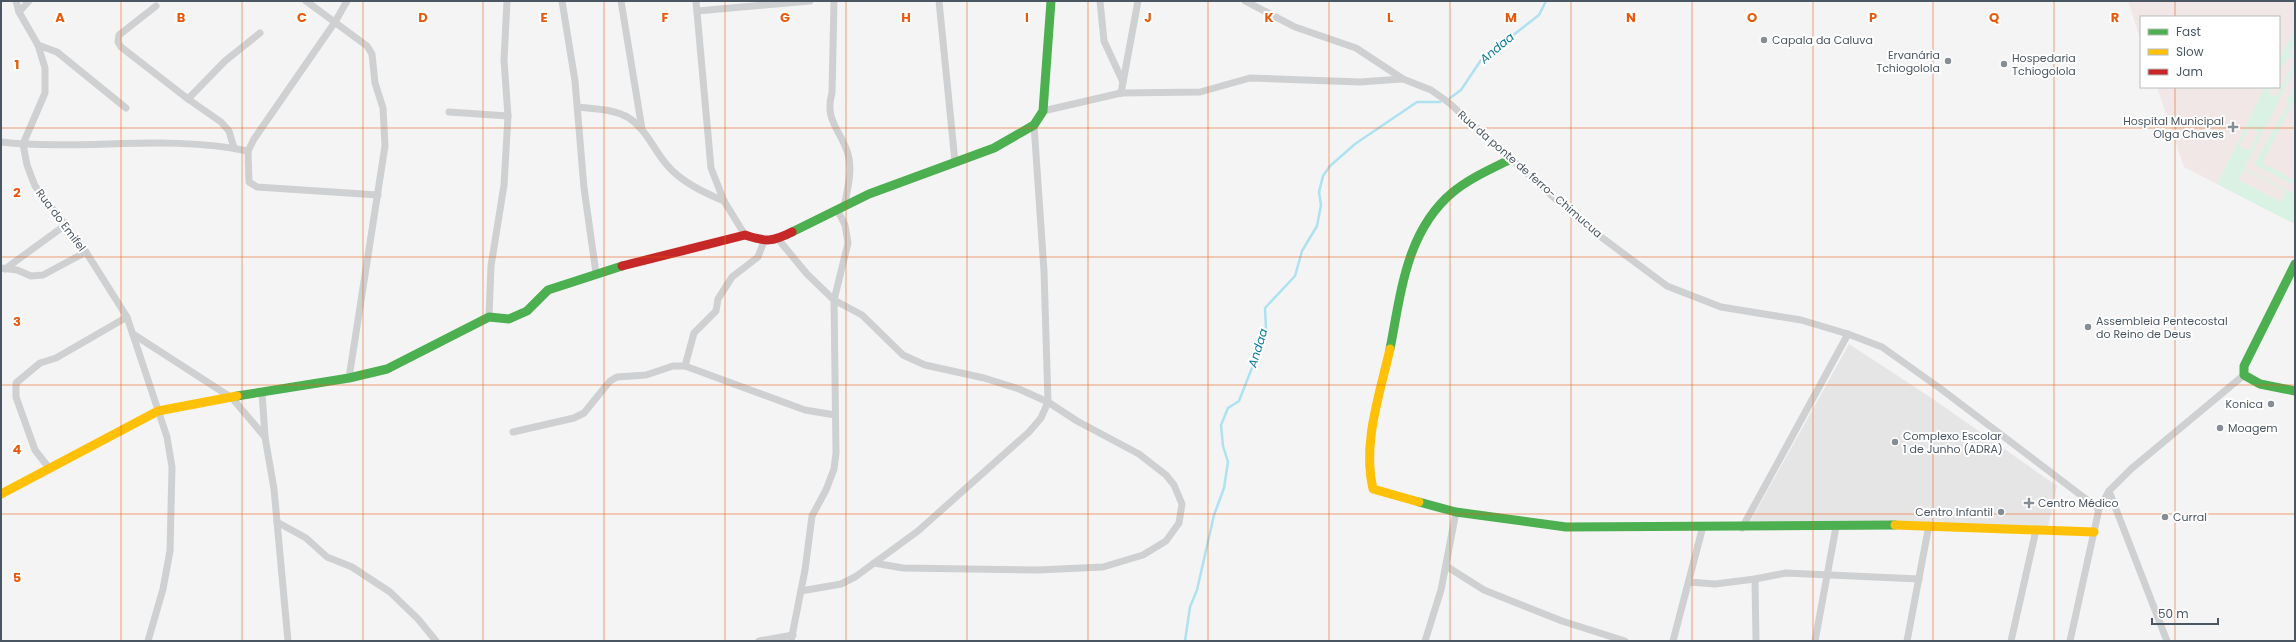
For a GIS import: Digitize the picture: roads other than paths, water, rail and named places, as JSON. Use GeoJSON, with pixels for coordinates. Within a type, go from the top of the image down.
{"type":"FeatureCollection","features":[{"type":"Feature","properties":{"kind":"street"},"geometry":{"type":"LineString","coordinates":[[16,1],[19,12],[38,45],[45,68],[45,93],[23,144]]}},
{"type":"Feature","properties":{"kind":"street"},"geometry":{"type":"LineString","coordinates":[[19,12],[29,1]]}},
{"type":"Feature","properties":{"kind":"street"},"geometry":{"type":"LineString","coordinates":[[306,1],[367,46],[372,54],[375,84],[384,117],[384,146],[378,195],[349,378]]}},
{"type":"Feature","properties":{"kind":"street"},"geometry":{"type":"LineString","coordinates":[[347,1],[335,22],[248,151],[249,182],[253,186],[378,195]]}},
{"type":"Feature","properties":{"kind":"street"},"geometry":{"type":"LineString","coordinates":[[488,317],[491,266],[504,185],[508,116],[504,60],[506,1]]}},
{"type":"Feature","properties":{"kind":"street"},"geometry":{"type":"LineString","coordinates":[[562,1],[578,107],[584,188],[596,273]]}},
{"type":"Feature","properties":{"kind":"street"},"geometry":{"type":"LineString","coordinates":[[621,1],[642,129]]}},
{"type":"Feature","properties":{"kind":"street"},"geometry":{"type":"LineString","coordinates":[[696,1],[710,168],[724,201],[745,235]]}},
{"type":"Feature","properties":{"kind":"street"},"geometry":{"type":"LineString","coordinates":[[697,12],[810,1]]}},
{"type":"Feature","properties":{"kind":"street"},"geometry":{"type":"LineString","coordinates":[[759,641],[792,638],[802,591],[812,516],[826,490],[834,469],[836,454],[834,300],[848,243],[841,209],[849,176],[849,155],[832,120],[828,106],[832,93],[834,1]]}},
{"type":"Feature","properties":{"kind":"street"},"geometry":{"type":"LineString","coordinates":[[939,1],[955,162]]}},
{"type":"Feature","properties":{"kind":"street"},"geometry":{"type":"LineString","coordinates":[[1,494],[158,411],[349,378],[388,369],[488,317],[509,319],[527,310],[548,290],[596,273],[703,244],[745,235],[764,241],[778,239],[870,194],[994,148],[1034,125],[1043,111],[1051,1]]}},
{"type":"Feature","properties":{"kind":"street"},"geometry":{"type":"LineString","coordinates":[[1100,1],[1104,41],[1123,82]]}},
{"type":"Feature","properties":{"kind":"street"},"geometry":{"type":"LineString","coordinates":[[1121,93],[1138,1]]}},
{"type":"Feature","properties":{"kind":"street","name":"Rua da ponte de ferro- Chimucua"},"geometry":{"type":"LineString","coordinates":[[1246,1],[1295,27],[1356,48],[1403,79],[1431,90],[1448,102],[1581,222],[1667,286],[1721,307],[1802,320],[1848,334],[1882,347],[1941,389],[2099,509]]}},
{"type":"Feature","properties":{"kind":"street"},"geometry":{"type":"LineString","coordinates":[[156,6],[119,35],[118,42],[125,52],[188,99],[222,122],[229,131],[234,148]]}},
{"type":"Feature","properties":{"kind":"street"},"geometry":{"type":"LineString","coordinates":[[188,99],[225,61],[260,33]]}},
{"type":"Feature","properties":{"kind":"street"},"geometry":{"type":"LineString","coordinates":[[38,45],[61,55],[126,108]]}},
{"type":"Feature","properties":{"kind":"street"},"geometry":{"type":"LineString","coordinates":[[1043,111],[1121,93],[1200,92],[1250,78],[1360,82],[1403,79]]}},
{"type":"Feature","properties":{"kind":"street"},"geometry":{"type":"LineString","coordinates":[[578,107],[613,112],[629,118],[642,129],[668,166],[708,194],[724,201]]}},
{"type":"Feature","properties":{"kind":"street"},"geometry":{"type":"LineString","coordinates":[[449,112],[508,116]]}},
{"type":"Feature","properties":{"kind":"street"},"geometry":{"type":"LineString","coordinates":[[802,591],[842,584],[874,563],[918,531],[1029,432],[1041,418],[1048,402],[1044,271],[1034,125]]}},
{"type":"Feature","properties":{"kind":"street"},"geometry":{"type":"LineString","coordinates":[[1,142],[72,146],[168,143],[234,148],[248,151]]}},
{"type":"Feature","properties":{"kind":"street","name":"Rua do Emifel"},"geometry":{"type":"LineString","coordinates":[[23,144],[27,165],[35,186],[64,226],[86,252],[127,317],[167,437],[172,467],[173,512],[170,552],[163,589],[148,641]]}},
{"type":"Feature","properties":{"kind":"street"},"geometry":{"type":"LineString","coordinates":[[1511,159],[1465,181],[1438,206],[1423,227],[1401,286],[1394,311],[1393,331],[1374,431],[1368,480],[1373,489],[1456,512],[1566,527],[1703,526],[1742,528],[1929,525],[2094,532]]}},
{"type":"Feature","properties":{"kind":"street"},"geometry":{"type":"LineString","coordinates":[[3,269],[64,226]]}},
{"type":"Feature","properties":{"kind":"street"},"geometry":{"type":"LineString","coordinates":[[778,239],[806,274],[834,300],[862,316],[903,355],[918,362],[1019,388],[1048,402],[1077,421],[1139,454],[1166,475],[1174,485],[1182,504],[1179,523],[1166,541],[1143,554],[1103,567],[1038,570],[903,568],[874,563]]}},
{"type":"Feature","properties":{"kind":"street"},"geometry":{"type":"LineString","coordinates":[[685,366],[694,333],[716,311],[718,299],[732,277],[758,257],[764,241]]}},
{"type":"Feature","properties":{"kind":"street"},"geometry":{"type":"LineString","coordinates":[[3,269],[17,270],[31,276],[43,275],[86,252]]}},
{"type":"Feature","properties":{"kind":"street"},"geometry":{"type":"LineString","coordinates":[[2244,375],[2244,366],[2247,358],[2295,264]]}},
{"type":"Feature","properties":{"kind":"street"},"geometry":{"type":"LineString","coordinates":[[49,468],[35,450],[16,397],[16,384],[40,364],[56,358],[127,317]]}},
{"type":"Feature","properties":{"kind":"street"},"geometry":{"type":"LineString","coordinates":[[133,334],[232,398],[265,437]]}},
{"type":"Feature","properties":{"kind":"street"},"geometry":{"type":"LineString","coordinates":[[1742,528],[1848,334]]}},
{"type":"Feature","properties":{"kind":"street"},"geometry":{"type":"LineString","coordinates":[[513,432],[574,418],[584,414],[610,380],[617,377],[646,375],[673,366],[685,366],[805,410],[835,415]]}},
{"type":"Feature","properties":{"kind":"street"},"geometry":{"type":"LineString","coordinates":[[2244,375],[2260,384],[2295,391]]}},
{"type":"Feature","properties":{"kind":"street"},"geometry":{"type":"LineString","coordinates":[[2070,641],[2099,509],[2109,492],[2131,469],[2244,375]]}},
{"type":"Feature","properties":{"kind":"street"},"geometry":{"type":"LineString","coordinates":[[262,393],[265,437],[277,522],[288,641]]}},
{"type":"Feature","properties":{"kind":"street"},"geometry":{"type":"LineString","coordinates":[[2109,492],[2167,641]]}},
{"type":"Feature","properties":{"kind":"street"},"geometry":{"type":"LineString","coordinates":[[1425,641],[1441,590],[1456,512]]}},
{"type":"Feature","properties":{"kind":"street"},"geometry":{"type":"LineString","coordinates":[[277,522],[306,538],[327,557],[352,567],[390,592],[418,619],[436,641]]}},
{"type":"Feature","properties":{"kind":"street"},"geometry":{"type":"LineString","coordinates":[[1907,641],[1929,525]]}},
{"type":"Feature","properties":{"kind":"street"},"geometry":{"type":"LineString","coordinates":[[1673,641],[1703,526]]}},
{"type":"Feature","properties":{"kind":"street"},"geometry":{"type":"LineString","coordinates":[[1815,641],[1836,527]]}},
{"type":"Feature","properties":{"kind":"street"},"geometry":{"type":"LineString","coordinates":[[2011,641],[2036,530]]}},
{"type":"Feature","properties":{"kind":"street"},"geometry":{"type":"LineString","coordinates":[[1446,566],[1484,590],[1562,621],[1625,641]]}},
{"type":"Feature","properties":{"kind":"street"},"geometry":{"type":"LineString","coordinates":[[1689,582],[1715,584],[1786,573],[1918,579]]}},
{"type":"Feature","properties":{"kind":"street"},"geometry":{"type":"LineString","coordinates":[[1755,579],[1756,641]]}},
{"type":"Feature","properties":{"kind":"waterway","name":"Andaa"},"geometry":{"type":"LineString","coordinates":[[1450,98],[1461,90],[1481,60],[1539,15],[1546,1]]}},
{"type":"Feature","properties":{"kind":"waterway","name":"Andaa"},"geometry":{"type":"LineString","coordinates":[[1185,641],[1190,607],[1197,590],[1214,515],[1224,488],[1228,462],[1223,446],[1221,425],[1228,408],[1239,401],[1257,355],[1261,337],[1266,329],[1265,308],[1295,276],[1302,251],[1317,226],[1321,205],[1319,192],[1323,176],[1330,166],[1355,144],[1417,102],[1440,102]]}},
{"type":"Feature","properties":{"kind":"place","name":"Capala da Caluva"},"geometry":{"type":"Point","coordinates":[1764,40]}},
{"type":"Feature","properties":{"kind":"place","name":"Ervanária Tchiogolola"},"geometry":{"type":"Point","coordinates":[1948,61]}},
{"type":"Feature","properties":{"kind":"place","name":"Hospedaria Tchiogolola"},"geometry":{"type":"Point","coordinates":[2004,64]}},
{"type":"Feature","properties":{"kind":"place","name":"Hospital Municipal Olga Chaves"},"geometry":{"type":"Point","coordinates":[2233,127]}},
{"type":"Feature","properties":{"kind":"place","name":"Assembleia Pentecostal do Reino de Deus"},"geometry":{"type":"Point","coordinates":[2088,327]}},
{"type":"Feature","properties":{"kind":"place","name":"Konica"},"geometry":{"type":"Point","coordinates":[2271,404]}},
{"type":"Feature","properties":{"kind":"place","name":"Moagem"},"geometry":{"type":"Point","coordinates":[2220,428]}},
{"type":"Feature","properties":{"kind":"place","name":"Complexo Escolar 1 de Junho (ADRA)"},"geometry":{"type":"Point","coordinates":[1895,442]}},
{"type":"Feature","properties":{"kind":"place","name":"Centro Médico"},"geometry":{"type":"Point","coordinates":[2029,503]}},
{"type":"Feature","properties":{"kind":"place","name":"Centro Infantil"},"geometry":{"type":"Point","coordinates":[2001,512]}},
{"type":"Feature","properties":{"kind":"place","name":"Curral"},"geometry":{"type":"Point","coordinates":[2165,517]}}]}
